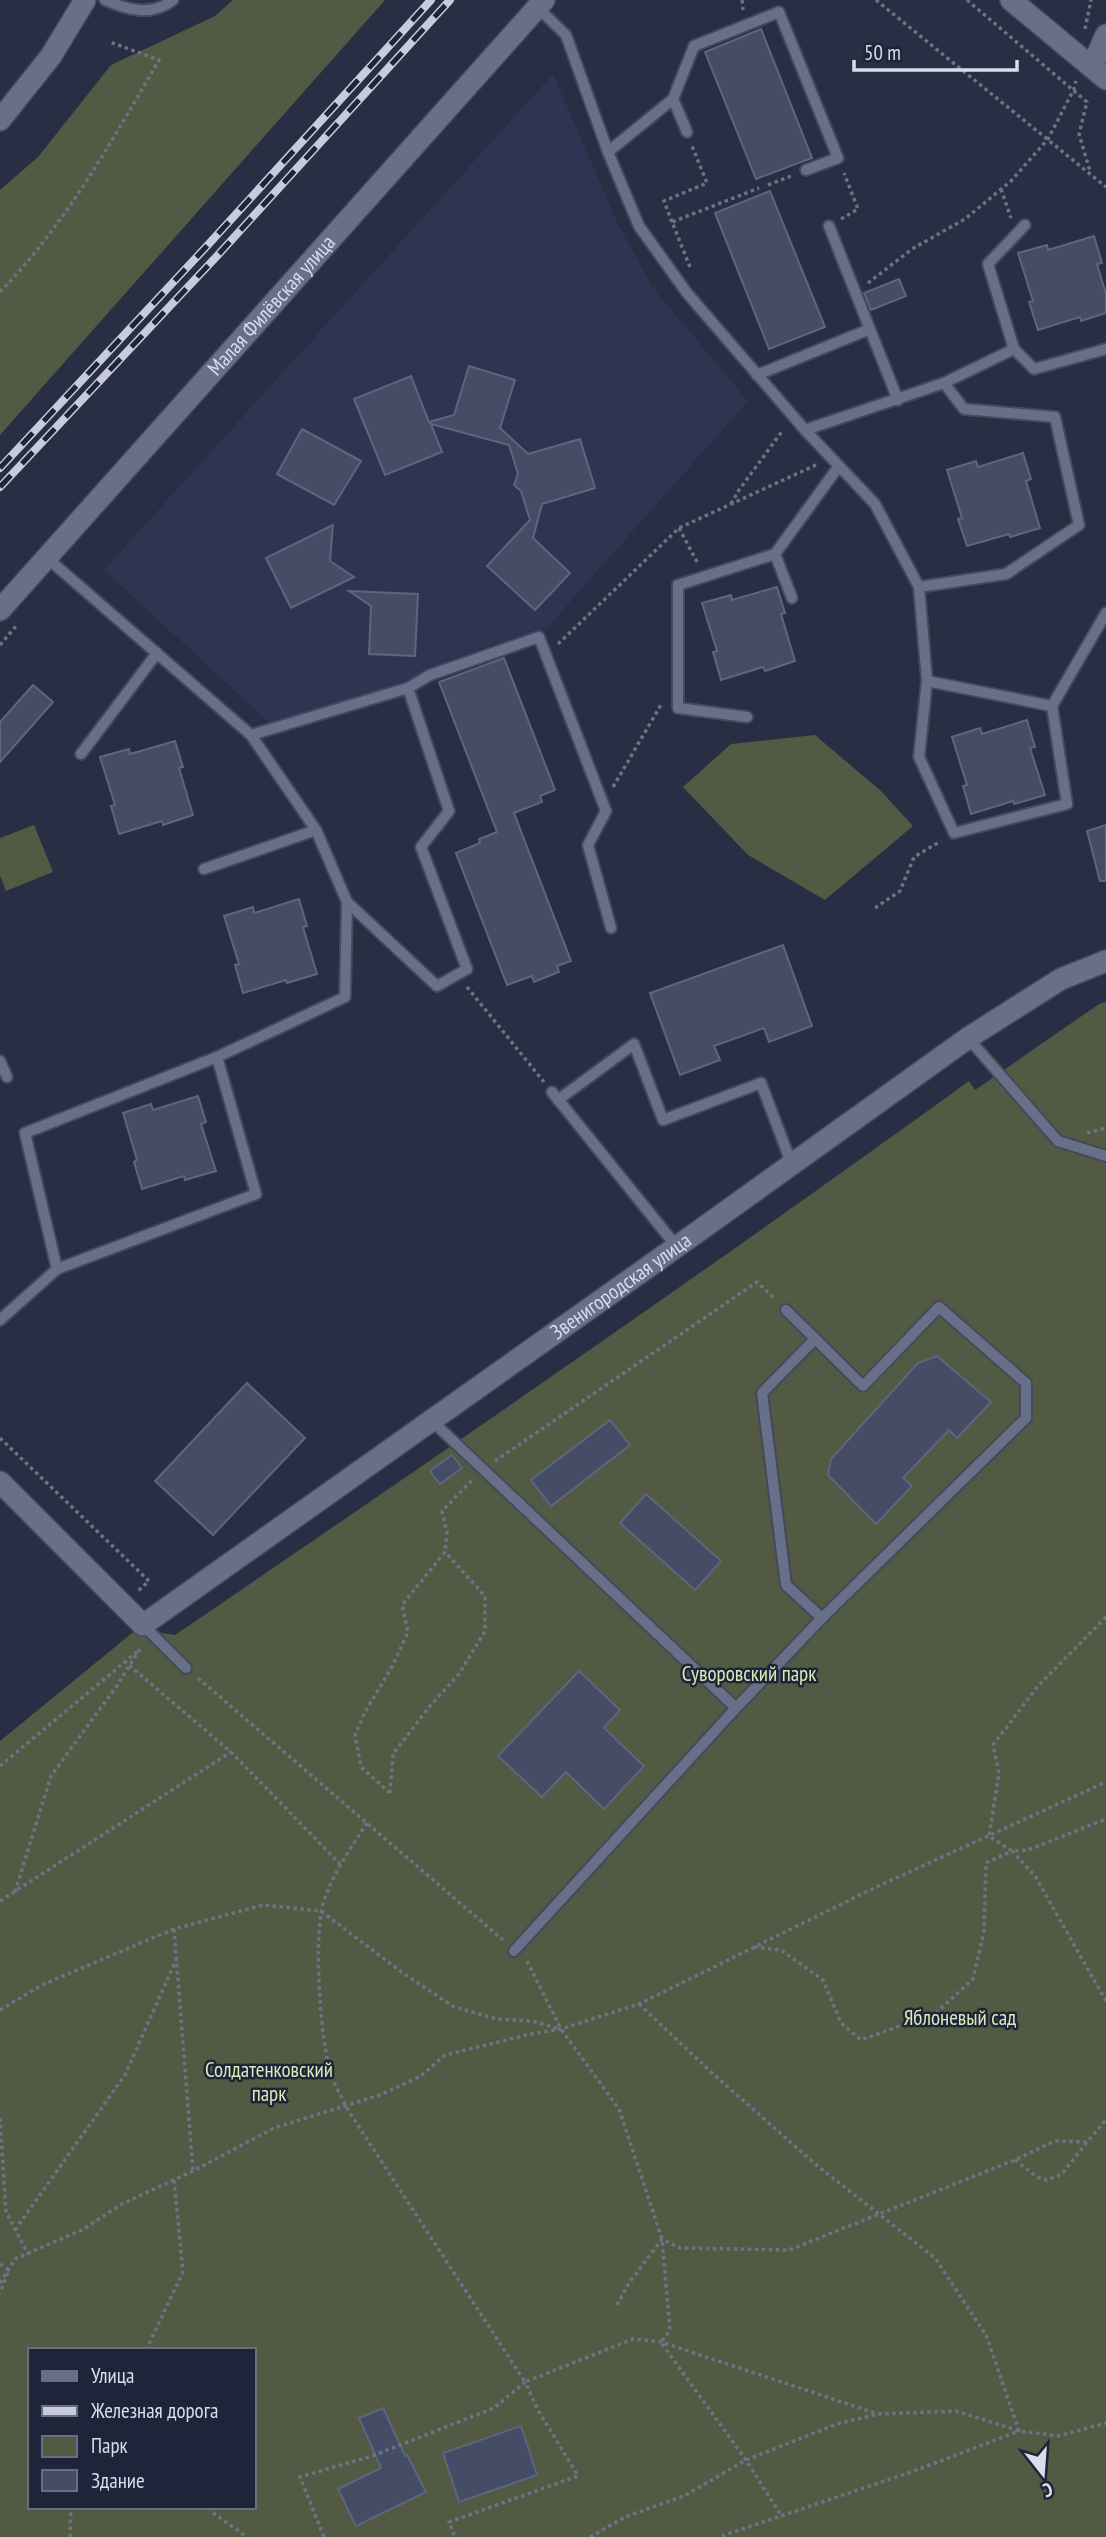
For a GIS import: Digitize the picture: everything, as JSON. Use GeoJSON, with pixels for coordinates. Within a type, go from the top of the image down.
{"type":"FeatureCollection","features":[{"type":"Feature","properties":{"kind":"street"},"geometry":{"type":"LineString","coordinates":[[0,120],[51,56],[85,0]]}},
{"type":"Feature","properties":{"kind":"street"},"geometry":{"type":"LineString","coordinates":[[1011,0],[1099,73],[1106,35]]}},
{"type":"Feature","properties":{"kind":"street","name":"Малая Филёвская улица"},"geometry":{"type":"LineString","coordinates":[[0,610],[540,4]]}},
{"type":"Feature","properties":{"kind":"street","name":"Звенигородская улица"},"geometry":{"type":"LineString","coordinates":[[149,1631],[432,1421],[968,1038],[1061,979],[1106,961]]}},
{"type":"Feature","properties":{"kind":"street"},"geometry":{"type":"LineString","coordinates":[[0,1482],[149,1631]]}},
{"type":"Feature","properties":{"kind":"lane"},"geometry":{"type":"LineString","coordinates":[[105,0],[125,9],[145,11],[164,7],[173,0]]}},
{"type":"Feature","properties":{"kind":"lane"},"geometry":{"type":"LineString","coordinates":[[540,4],[566,35],[608,152],[639,226],[687,293],[805,430],[875,504],[919,587],[927,681],[919,757],[954,833],[1067,804],[1052,706],[1106,613]]}},
{"type":"Feature","properties":{"kind":"lane"},"geometry":{"type":"LineString","coordinates":[[608,152],[673,99],[694,46],[779,12],[838,158],[806,170]]}},
{"type":"Feature","properties":{"kind":"lane"},"geometry":{"type":"LineString","coordinates":[[673,99],[687,132]]}},
{"type":"Feature","properties":{"kind":"lane"},"geometry":{"type":"LineString","coordinates":[[829,226],[898,400]]}},
{"type":"Feature","properties":{"kind":"lane"},"geometry":{"type":"LineString","coordinates":[[1021,229],[989,264],[1014,349],[1034,369],[1106,349]]}},
{"type":"Feature","properties":{"kind":"lane"},"geometry":{"type":"LineString","coordinates":[[757,374],[870,329]]}},
{"type":"Feature","properties":{"kind":"lane"},"geometry":{"type":"LineString","coordinates":[[805,430],[944,383],[1014,349]]}},
{"type":"Feature","properties":{"kind":"lane"},"geometry":{"type":"LineString","coordinates":[[919,587],[1006,574],[1079,525],[1055,416],[964,409],[944,383]]}},
{"type":"Feature","properties":{"kind":"lane"},"geometry":{"type":"LineString","coordinates":[[747,717],[678,708],[678,585],[775,554],[839,466]]}},
{"type":"Feature","properties":{"kind":"lane"},"geometry":{"type":"LineString","coordinates":[[775,554],[792,598]]}},
{"type":"Feature","properties":{"kind":"lane"},"geometry":{"type":"LineString","coordinates":[[46,557],[251,735],[316,830],[347,902],[437,986],[467,969],[421,847],[449,811],[408,688]]}},
{"type":"Feature","properties":{"kind":"lane"},"geometry":{"type":"LineString","coordinates":[[251,735],[408,688],[430,675],[539,637],[606,811],[588,845],[611,928]]}},
{"type":"Feature","properties":{"kind":"lane"},"geometry":{"type":"LineString","coordinates":[[81,754],[157,653]]}},
{"type":"Feature","properties":{"kind":"lane"},"geometry":{"type":"LineString","coordinates":[[927,681],[1052,706]]}},
{"type":"Feature","properties":{"kind":"lane"},"geometry":{"type":"LineString","coordinates":[[204,869],[316,830]]}},
{"type":"Feature","properties":{"kind":"lane"},"geometry":{"type":"LineString","coordinates":[[58,1269],[25,1133],[217,1057],[345,997],[347,902]]}},
{"type":"Feature","properties":{"kind":"lane"},"geometry":{"type":"LineString","coordinates":[[968,1038],[1058,1141],[1106,1156]]}},
{"type":"Feature","properties":{"kind":"lane"},"geometry":{"type":"LineString","coordinates":[[677,1247],[555,1096],[634,1045],[663,1120],[761,1083],[792,1165]]}},
{"type":"Feature","properties":{"kind":"lane"},"geometry":{"type":"LineString","coordinates":[[0,1320],[58,1269],[256,1194],[217,1057]]}},
{"type":"Feature","properties":{"kind":"lane"},"geometry":{"type":"LineString","coordinates":[[0,1061],[7,1077]]}},
{"type":"Feature","properties":{"kind":"lane"},"geometry":{"type":"LineString","coordinates":[[514,1951],[822,1618],[1026,1418],[1026,1383],[939,1307],[863,1386],[786,1310]]}},
{"type":"Feature","properties":{"kind":"lane"},"geometry":{"type":"LineString","coordinates":[[815,1339],[762,1393],[786,1585],[822,1618]]}},
{"type":"Feature","properties":{"kind":"lane"},"geometry":{"type":"LineString","coordinates":[[432,1421],[736,1708]]}},
{"type":"Feature","properties":{"kind":"lane"},"geometry":{"type":"LineString","coordinates":[[149,1631],[186,1668]]}},
{"type":"Feature","properties":{"kind":"path"},"geometry":{"type":"LineString","coordinates":[[876,0],[1106,187]]}},
{"type":"Feature","properties":{"kind":"path"},"geometry":{"type":"LineString","coordinates":[[967,0],[1087,102],[1079,134],[1090,174]]}},
{"type":"Feature","properties":{"kind":"path"},"geometry":{"type":"LineString","coordinates":[[0,292],[25,266],[107,150],[159,60],[110,42]]}},
{"type":"Feature","properties":{"kind":"path"},"geometry":{"type":"LineString","coordinates":[[856,293],[912,249],[965,219],[1001,189],[1048,139],[1074,89]]}},
{"type":"Feature","properties":{"kind":"path"},"geometry":{"type":"LineString","coordinates":[[687,132],[707,183],[664,201],[699,289],[687,293]]}},
{"type":"Feature","properties":{"kind":"path"},"geometry":{"type":"LineString","coordinates":[[838,158],[858,209]]}},
{"type":"Feature","properties":{"kind":"path"},"geometry":{"type":"LineString","coordinates":[[768,185],[806,170]]}},
{"type":"Feature","properties":{"kind":"path"},"geometry":{"type":"LineString","coordinates":[[672,222],[759,188]]}},
{"type":"Feature","properties":{"kind":"path"},"geometry":{"type":"LineString","coordinates":[[1001,189],[1021,229]]}},
{"type":"Feature","properties":{"kind":"path"},"geometry":{"type":"LineString","coordinates":[[730,505],[793,416]]}},
{"type":"Feature","properties":{"kind":"path"},"geometry":{"type":"LineString","coordinates":[[546,656],[679,528],[831,457]]}},
{"type":"Feature","properties":{"kind":"path"},"geometry":{"type":"LineString","coordinates":[[679,528],[704,577]]}},
{"type":"Feature","properties":{"kind":"path"},"geometry":{"type":"LineString","coordinates":[[604,804],[626,760],[666,696],[678,686]]}},
{"type":"Feature","properties":{"kind":"path"},"geometry":{"type":"LineString","coordinates":[[875,908],[900,891],[914,857],[954,833]]}},
{"type":"Feature","properties":{"kind":"path"},"geometry":{"type":"LineString","coordinates":[[457,975],[555,1096]]}},
{"type":"Feature","properties":{"kind":"path"},"geometry":{"type":"LineString","coordinates":[[0,1438],[149,1581]]}},
{"type":"Feature","properties":{"kind":"path"},"geometry":{"type":"LineString","coordinates":[[390,1793],[393,1755],[430,1706],[459,1674],[485,1631],[485,1596],[445,1552]]}},
{"type":"Feature","properties":{"kind":"path"},"geometry":{"type":"LineString","coordinates":[[989,1836],[999,1773],[993,1745],[1038,1686],[1106,1617]]}},
{"type":"Feature","properties":{"kind":"path"},"geometry":{"type":"LineString","coordinates":[[15,1892],[51,1776],[130,1666],[149,1631]]}},
{"type":"Feature","properties":{"kind":"path"},"geometry":{"type":"LineString","coordinates":[[0,1766],[140,1649]]}},
{"type":"Feature","properties":{"kind":"path"},"geometry":{"type":"LineString","coordinates":[[124,1661],[231,1752],[340,1864]]}},
{"type":"Feature","properties":{"kind":"path"},"geometry":{"type":"LineString","coordinates":[[186,1668],[528,1962],[561,2029],[619,2109],[662,2239],[670,2330],[661,2342]]}},
{"type":"Feature","properties":{"kind":"path"},"geometry":{"type":"LineString","coordinates":[[0,1901],[231,1752]]}},
{"type":"Feature","properties":{"kind":"path"},"geometry":{"type":"LineString","coordinates":[[0,2283],[16,2259],[84,2229],[120,2205],[193,2171],[274,2127],[380,2095],[421,2076],[445,2054],[561,2029],[639,2004],[752,1947],[1106,1782]]}},
{"type":"Feature","properties":{"kind":"path"},"geometry":{"type":"LineString","coordinates":[[752,1947],[781,1951],[823,1980],[841,2023],[861,2040],[936,2013],[973,1979],[984,1932],[986,1863],[1012,1851],[1028,1850],[1106,1819]]}},
{"type":"Feature","properties":{"kind":"path"},"geometry":{"type":"LineString","coordinates":[[368,1823],[340,1864],[321,1911],[319,1953],[324,2038],[332,2078],[346,2107],[525,2382],[538,2410],[578,2476],[449,2522],[455,2537]]}},
{"type":"Feature","properties":{"kind":"path"},"geometry":{"type":"LineString","coordinates":[[989,1836],[1012,1851],[1035,1876],[1106,2001]]}},
{"type":"Feature","properties":{"kind":"path"},"geometry":{"type":"LineString","coordinates":[[0,2010],[42,1985],[174,1929],[263,1905],[321,1911],[400,1971],[454,2007],[498,2019],[532,2021],[561,2029]]}},
{"type":"Feature","properties":{"kind":"path"},"geometry":{"type":"LineString","coordinates":[[174,1929],[193,2171]]}},
{"type":"Feature","properties":{"kind":"path"},"geometry":{"type":"LineString","coordinates":[[15,2230],[125,2075],[176,1960]]}},
{"type":"Feature","properties":{"kind":"path"},"geometry":{"type":"LineString","coordinates":[[639,2004],[796,2147],[934,2258],[986,2334],[1019,2431]]}},
{"type":"Feature","properties":{"kind":"path"},"geometry":{"type":"LineString","coordinates":[[0,2118],[6,2213],[28,2254]]}},
{"type":"Feature","properties":{"kind":"path"},"geometry":{"type":"LineString","coordinates":[[1015,2160],[1037,2177],[1047,2180],[1062,2174],[1106,2120]]}},
{"type":"Feature","properties":{"kind":"path"},"geometry":{"type":"LineString","coordinates":[[662,2239],[680,2248],[789,2250],[1015,2160],[1055,2141],[1087,2141]]}},
{"type":"Feature","properties":{"kind":"path"},"geometry":{"type":"LineString","coordinates":[[149,2348],[183,2272],[174,2180]]}},
{"type":"Feature","properties":{"kind":"path"},"geometry":{"type":"LineString","coordinates":[[617,2305],[629,2283],[662,2239]]}},
{"type":"Feature","properties":{"kind":"path"},"geometry":{"type":"LineString","coordinates":[[0,2264],[9,2270]]}},
{"type":"Feature","properties":{"kind":"path"},"geometry":{"type":"LineString","coordinates":[[0,2293],[9,2270]]}},
{"type":"Feature","properties":{"kind":"path"},"geometry":{"type":"LineString","coordinates":[[324,2537],[300,2477],[372,2456],[494,2409],[525,2382],[633,2339],[661,2342],[878,2414]]}},
{"type":"Feature","properties":{"kind":"path"},"geometry":{"type":"LineString","coordinates":[[661,2342],[746,2460],[782,2517]]}},
{"type":"Feature","properties":{"kind":"path"},"geometry":{"type":"LineString","coordinates":[[590,2537],[625,2517],[684,2496],[746,2460],[837,2424],[878,2414],[956,2411],[1019,2431],[1058,2435],[1106,2423]]}},
{"type":"Feature","properties":{"kind":"path"},"geometry":{"type":"LineString","coordinates":[[719,2537],[782,2517],[1019,2431]]}},
{"type":"Feature","properties":{"kind":"path"},"geometry":{"type":"LineString","coordinates":[[70,2537],[71,2509]]}},
{"type":"Feature","properties":{"kind":"path"},"geometry":{"type":"LineString","coordinates":[[210,2509],[247,2537]]}},
{"type":"Feature","properties":{"kind":"shaded area"},"geometry":{"type":"Polygon","coordinates":[[[553,74],[617,222],[653,288],[748,401],[539,637],[495,644],[448,661],[400,684],[271,724],[104,570],[553,74]]]}},
{"type":"Feature","properties":{"kind":"green space"},"geometry":{"type":"Polygon","coordinates":[[[233,0],[385,0],[0,435],[0,190],[38,157],[111,65],[215,16],[233,0]]]}},
{"type":"Feature","properties":{"kind":"green space"},"geometry":{"type":"Polygon","coordinates":[[[815,735],[881,791],[913,826],[825,900],[748,855],[683,787],[731,744],[815,735]]]}},
{"type":"Feature","properties":{"kind":"green space"},"geometry":{"type":"Polygon","coordinates":[[[34,825],[53,872],[6,891],[0,876],[0,838],[34,825]]]}},
{"type":"Feature","properties":{"kind":"green space","name":"Суворовский парк"},"geometry":{"type":"Polygon","coordinates":[[[1106,1002],[1106,2537],[0,2537],[0,1741],[137,1629],[175,1635],[574,1361],[969,1081],[975,1090],[1099,1004],[1106,1002]]]}},
{"type":"Feature","properties":{"kind":"building"},"geometry":{"type":"Polygon","coordinates":[[[761,29],[812,158],[756,179],[705,52],[761,29]]]}},
{"type":"Feature","properties":{"kind":"building"},"geometry":{"type":"Polygon","coordinates":[[[770,191],[825,327],[769,349],[715,213],[770,191]]]}},
{"type":"Feature","properties":{"kind":"building"},"geometry":{"type":"Polygon","coordinates":[[[1094,236],[1102,263],[1097,264],[1106,294],[1106,313],[1081,321],[1080,317],[1038,330],[1029,302],[1033,301],[1018,253],[1047,245],[1048,250],[1094,236]]]}},
{"type":"Feature","properties":{"kind":"building"},"geometry":{"type":"Polygon","coordinates":[[[899,279],[906,296],[871,310],[864,293],[899,279]]]}},
{"type":"Feature","properties":{"kind":"building"},"geometry":{"type":"Polygon","coordinates":[[[469,366],[515,380],[500,428],[528,454],[580,439],[595,488],[542,504],[533,538],[570,573],[535,610],[487,566],[530,520],[521,491],[514,485],[518,474],[509,445],[431,424],[442,452],[385,475],[354,399],[411,376],[429,422],[454,415],[469,366]]]}},
{"type":"Feature","properties":{"kind":"building"},"geometry":{"type":"Polygon","coordinates":[[[302,429],[361,461],[334,505],[277,474],[302,429]]]}},
{"type":"Feature","properties":{"kind":"building"},"geometry":{"type":"Polygon","coordinates":[[[1023,453],[1031,479],[1026,481],[1040,528],[967,546],[958,519],[962,518],[947,470],[976,461],[978,467],[1023,453]]]}},
{"type":"Feature","properties":{"kind":"building"},"geometry":{"type":"Polygon","coordinates":[[[333,525],[330,561],[354,577],[291,608],[266,558],[333,525]]]}},
{"type":"Feature","properties":{"kind":"building"},"geometry":{"type":"Polygon","coordinates":[[[777,587],[785,613],[781,614],[795,661],[765,671],[763,667],[721,680],[713,652],[717,651],[702,603],[731,595],[732,600],[777,587]]]}},
{"type":"Feature","properties":{"kind":"building"},"geometry":{"type":"Polygon","coordinates":[[[349,591],[418,594],[415,656],[369,654],[371,606],[349,591]]]}},
{"type":"Feature","properties":{"kind":"building"},"geometry":{"type":"Polygon","coordinates":[[[504,658],[555,790],[540,796],[542,802],[514,813],[571,961],[557,966],[559,972],[534,982],[532,976],[507,985],[456,853],[497,832],[439,682],[504,658]]]}},
{"type":"Feature","properties":{"kind":"building"},"geometry":{"type":"Polygon","coordinates":[[[33,685],[53,702],[0,762],[0,722],[33,685]]]}},
{"type":"Feature","properties":{"kind":"building"},"geometry":{"type":"Polygon","coordinates":[[[1027,720],[1035,747],[1030,748],[1045,795],[1014,804],[1013,801],[971,814],[963,786],[967,785],[952,737],[980,728],[982,734],[1027,720]]]}},
{"type":"Feature","properties":{"kind":"building"},"geometry":{"type":"Polygon","coordinates":[[[175,741],[183,767],[179,768],[193,815],[163,825],[162,821],[119,834],[111,806],[115,805],[100,757],[129,749],[130,754],[175,741]]]}},
{"type":"Feature","properties":{"kind":"building"},"geometry":{"type":"Polygon","coordinates":[[[1106,825],[1106,881],[1100,881],[1087,831],[1106,825]]]}},
{"type":"Feature","properties":{"kind":"building"},"geometry":{"type":"Polygon","coordinates":[[[299,899],[307,926],[303,927],[317,974],[243,993],[235,965],[239,964],[224,916],[253,907],[254,913],[299,899]]]}},
{"type":"Feature","properties":{"kind":"building"},"geometry":{"type":"Polygon","coordinates":[[[783,945],[812,1026],[769,1042],[764,1028],[714,1046],[720,1060],[680,1075],[650,993],[783,945]]]}},
{"type":"Feature","properties":{"kind":"building"},"geometry":{"type":"Polygon","coordinates":[[[198,1096],[206,1122],[201,1124],[216,1171],[185,1180],[184,1176],[142,1189],[134,1162],[137,1160],[123,1113],[151,1104],[153,1110],[198,1096]]]}},
{"type":"Feature","properties":{"kind":"building"},"geometry":{"type":"Polygon","coordinates":[[[937,1356],[991,1402],[957,1438],[949,1430],[903,1478],[912,1486],[876,1524],[828,1475],[831,1459],[918,1363],[937,1356]]]}},
{"type":"Feature","properties":{"kind":"building"},"geometry":{"type":"Polygon","coordinates":[[[247,1383],[305,1438],[213,1535],[155,1481],[247,1383]]]}},
{"type":"Feature","properties":{"kind":"building"},"geometry":{"type":"Polygon","coordinates":[[[610,1420],[630,1445],[551,1506],[531,1480],[610,1420]]]}},
{"type":"Feature","properties":{"kind":"building"},"geometry":{"type":"Polygon","coordinates":[[[452,1455],[462,1468],[440,1484],[430,1471],[452,1455]]]}},
{"type":"Feature","properties":{"kind":"building"},"geometry":{"type":"Polygon","coordinates":[[[646,1494],[721,1561],[695,1590],[620,1523],[646,1494]]]}},
{"type":"Feature","properties":{"kind":"building"},"geometry":{"type":"Polygon","coordinates":[[[579,1671],[620,1710],[604,1728],[644,1766],[604,1809],[566,1772],[542,1797],[498,1756],[579,1671]]]}},
{"type":"Feature","properties":{"kind":"building"},"geometry":{"type":"Polygon","coordinates":[[[383,2408],[405,2456],[407,2455],[426,2492],[356,2526],[338,2489],[381,2468],[359,2418],[383,2408]]]}},
{"type":"Feature","properties":{"kind":"building"},"geometry":{"type":"Polygon","coordinates":[[[521,2426],[537,2475],[459,2502],[443,2453],[521,2426]]]}},
{"type":"Feature","properties":{"kind":"railway"},"geometry":{"type":"LineString","coordinates":[[0,468],[431,0]]}},
{"type":"Feature","properties":{"kind":"railway"},"geometry":{"type":"LineString","coordinates":[[0,487],[217,256],[450,0]]}},
{"type":"Feature","properties":{"kind":"park label","name":"Яблоневый сад"},"geometry":{"type":"Point","coordinates":[960,2018]}},
{"type":"Feature","properties":{"kind":"park label","name":"Солдатенковский парк"},"geometry":{"type":"Point","coordinates":[269,2082]}}]}
